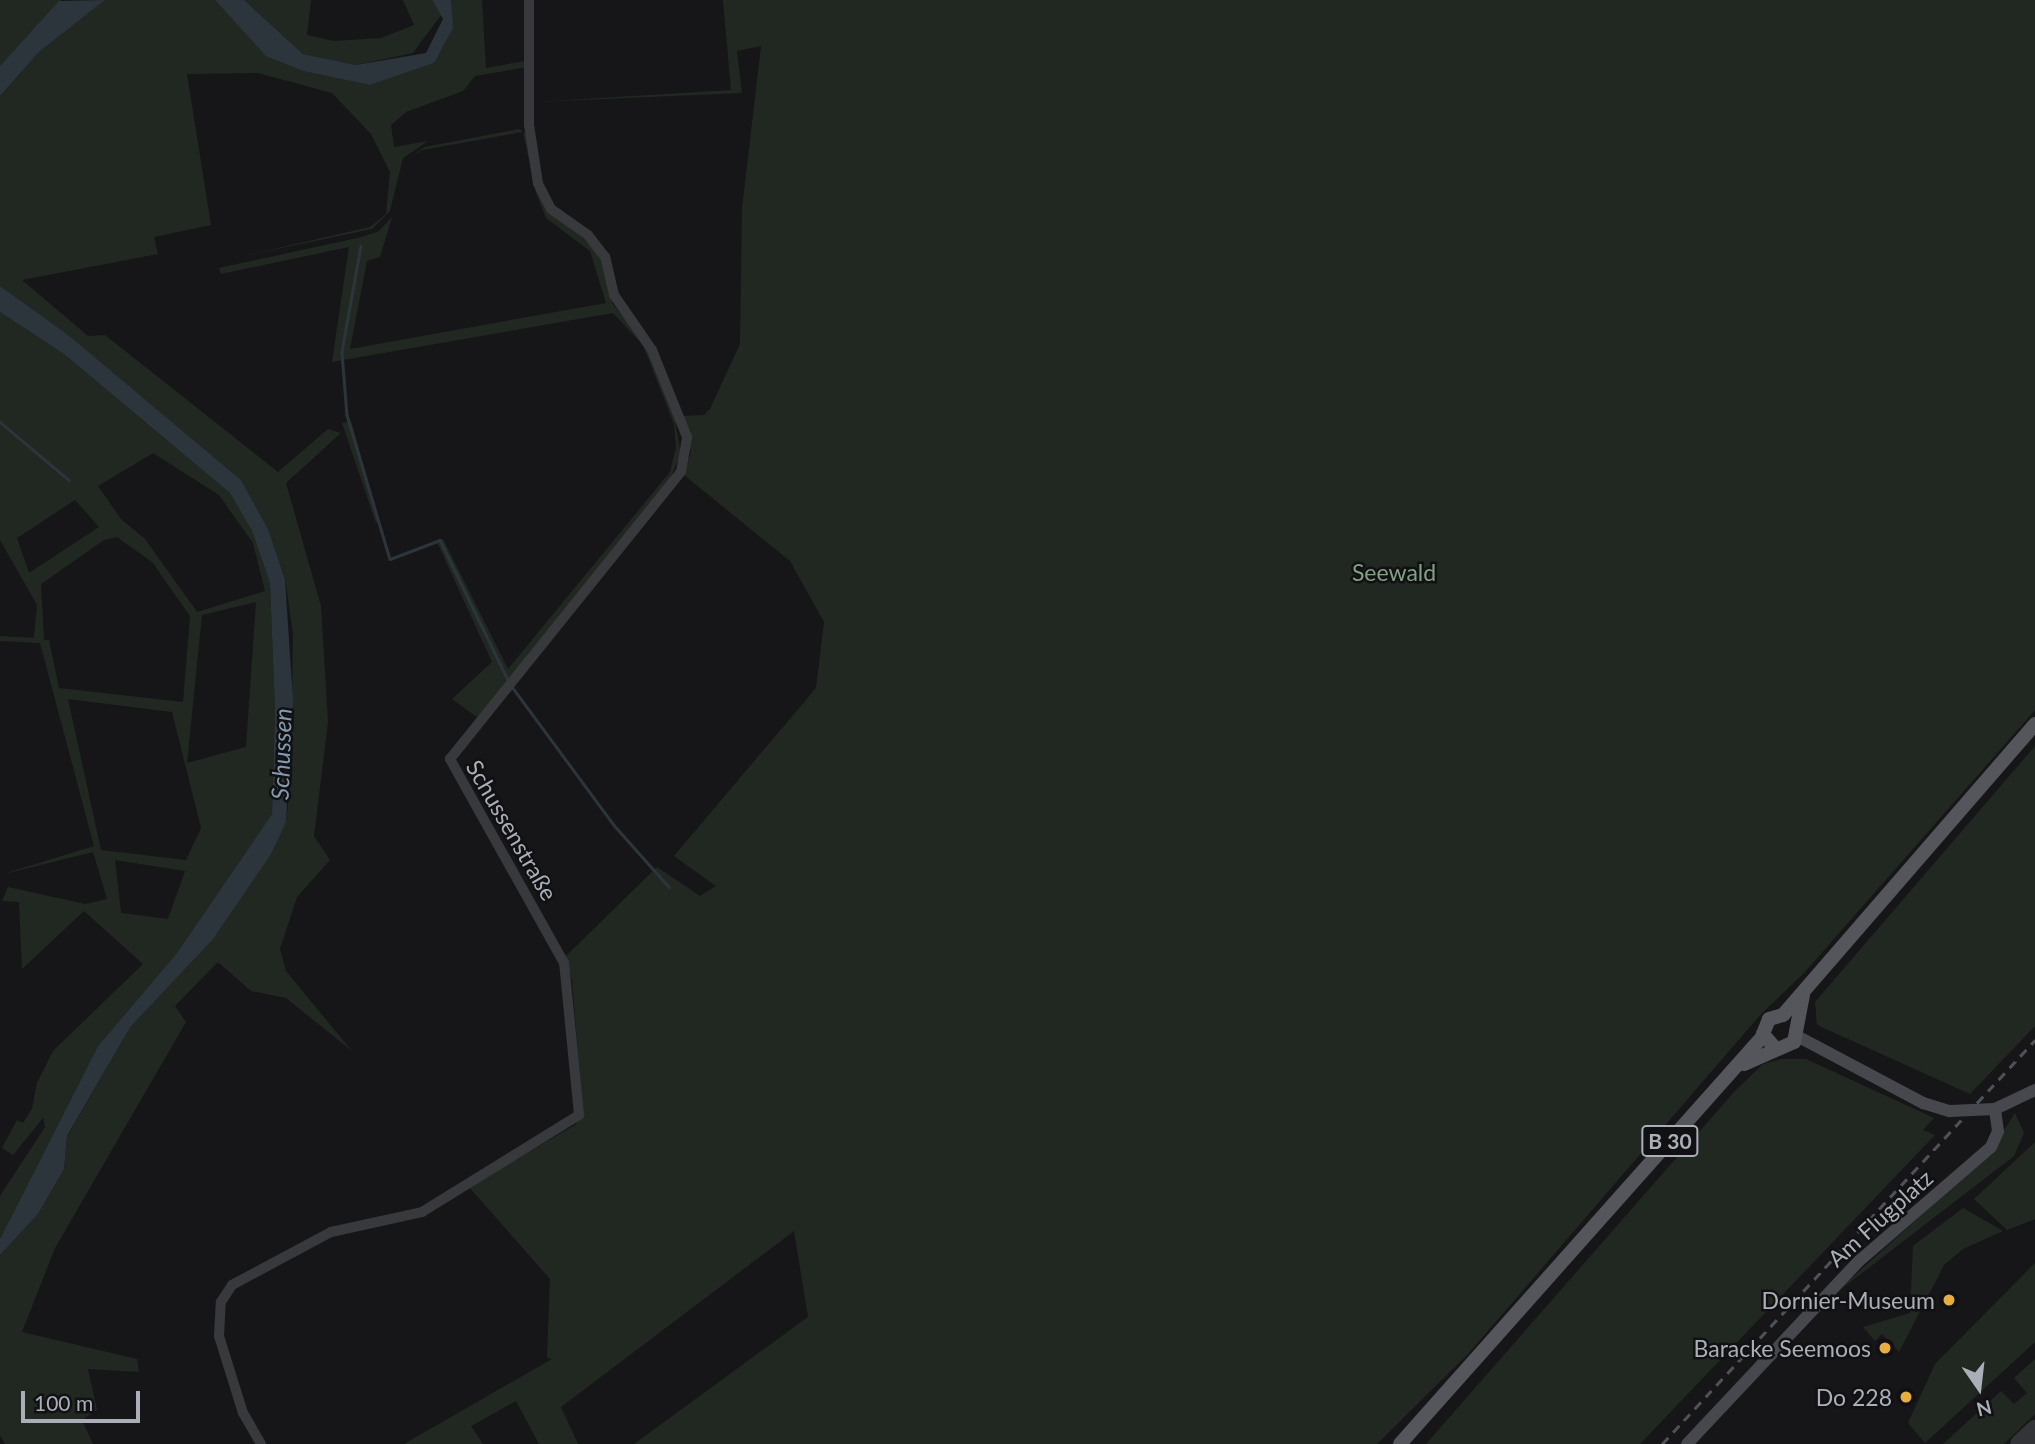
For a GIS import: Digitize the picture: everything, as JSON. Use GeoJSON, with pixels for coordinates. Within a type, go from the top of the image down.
{"type":"FeatureCollection","features":[{"type":"Feature","properties":{"kind":"main road","name":"B 30"},"geometry":{"type":"LineString","coordinates":[[1739,1067],[1788,1034],[1806,987],[2035,724]]}},
{"type":"Feature","properties":{"kind":"main road","name":"B 30"},"geometry":{"type":"LineString","coordinates":[[1400,1444],[1739,1067],[1763,1036],[1769,1019],[1788,1034]]}},
{"type":"Feature","properties":{"kind":"main road"},"geometry":{"type":"LineString","coordinates":[[1763,1036],[1788,1034]]}},
{"type":"Feature","properties":{"kind":"street","name":"Schussenstraße"},"geometry":{"type":"LineString","coordinates":[[261,1444],[243,1413],[219,1336],[221,1302],[232,1284],[331,1232],[422,1212],[579,1115],[564,963],[450,760],[681,472],[687,437],[652,350],[614,295],[605,257],[588,235],[551,209],[538,183],[529,125],[529,0]]}},
{"type":"Feature","properties":{"kind":"street"},"geometry":{"type":"LineString","coordinates":[[1788,1034],[1923,1103],[1950,1111],[1995,1109],[2035,1090]]}},
{"type":"Feature","properties":{"kind":"street","name":"Am Flugplatz"},"geometry":{"type":"LineString","coordinates":[[1687,1444],[1860,1261],[1991,1147],[1998,1131],[1995,1109]]}},
{"type":"Feature","properties":{"kind":"green space"},"geometry":{"type":"Polygon","coordinates":[[[0,0],[61,0],[0,66],[0,0]]]}},
{"type":"Feature","properties":{"kind":"green space"},"geometry":{"type":"Polygon","coordinates":[[[105,0],[215,0],[267,56],[303,71],[370,85],[434,63],[451,0],[482,0],[486,68],[531,60],[527,67],[475,76],[463,91],[406,112],[391,125],[394,147],[428,141],[403,158],[390,211],[372,229],[239,257],[370,227],[386,214],[390,172],[371,134],[332,93],[258,73],[187,74],[211,225],[154,237],[158,254],[22,280],[88,336],[105,335],[278,472],[328,429],[341,433],[286,483],[321,606],[328,722],[314,836],[330,860],[297,897],[280,949],[286,971],[352,1051],[286,998],[251,991],[218,962],[175,1006],[186,1022],[55,1248],[22,1332],[137,1359],[139,1372],[88,1369],[97,1410],[82,1420],[93,1444],[5,1444],[0,1435],[0,1255],[38,1214],[64,1169],[67,1137],[131,1026],[286,822],[291,778],[293,634],[285,578],[268,529],[241,480],[68,336],[0,286],[0,96],[39,52],[105,0]]]}},
{"type":"Feature","properties":{"kind":"green space"},"geometry":{"type":"Polygon","coordinates":[[[244,0],[311,0],[307,35],[334,41],[381,38],[414,25],[403,0],[432,0],[441,15],[413,53],[356,65],[303,54],[244,0]]]}},
{"type":"Feature","properties":{"kind":"green space","name":"Seewald"},"geometry":{"type":"Polygon","coordinates":[[[723,0],[2035,0],[2035,710],[1804,973],[1761,1014],[1468,1354],[1377,1444],[634,1444],[808,1317],[794,1231],[561,1407],[578,1444],[539,1444],[516,1401],[471,1426],[483,1444],[404,1444],[552,1359],[547,1358],[550,1279],[469,1187],[575,1125],[583,1113],[572,980],[565,957],[657,867],[700,896],[716,886],[674,856],[816,688],[824,622],[790,561],[684,475],[691,452],[684,416],[704,415],[710,409],[740,344],[742,209],[761,46],[737,51],[742,93],[534,102],[731,90],[723,0]]]}},
{"type":"Feature","properties":{"kind":"green space"},"geometry":{"type":"Polygon","coordinates":[[[519,129],[526,134],[539,194],[600,255],[612,303],[643,341],[672,405],[681,454],[667,485],[478,718],[452,699],[492,662],[437,542],[443,539],[508,669],[670,472],[676,448],[674,424],[643,345],[613,313],[332,362],[349,247],[221,274],[219,268],[362,237],[379,231],[392,217],[380,257],[367,261],[350,349],[606,303],[590,251],[546,218],[536,193],[523,132],[422,150],[410,157],[425,147],[519,129]]]}},
{"type":"Feature","properties":{"kind":"green space"},"geometry":{"type":"Polygon","coordinates":[[[0,312],[64,354],[230,493],[252,531],[270,583],[275,711],[272,814],[177,953],[98,1046],[0,1239],[0,1196],[45,1127],[43,1118],[13,1155],[2,1148],[17,1120],[23,1123],[32,1109],[37,1083],[53,1051],[143,964],[84,911],[22,969],[19,902],[2,901],[8,887],[85,904],[107,899],[93,852],[0,875],[94,846],[40,643],[0,641],[0,636],[34,638],[37,605],[0,540],[0,312]],[[153,453],[98,486],[121,519],[145,539],[197,612],[265,591],[253,543],[219,495],[153,453]],[[75,500],[17,538],[29,573],[99,527],[75,500]],[[117,537],[104,540],[41,584],[44,640],[49,640],[59,688],[183,702],[190,616],[152,562],[117,537]],[[256,602],[202,615],[187,763],[246,747],[256,602]],[[68,699],[101,850],[186,860],[201,828],[172,712],[68,699]],[[115,860],[121,913],[168,919],[185,871],[115,860]]]}},
{"type":"Feature","properties":{"kind":"green space"},"geometry":{"type":"Polygon","coordinates":[[[351,421],[380,522],[376,523],[342,423],[351,421]]]}},
{"type":"Feature","properties":{"kind":"green space"},"geometry":{"type":"Polygon","coordinates":[[[2035,746],[2035,1026],[1970,1094],[1817,1025],[1815,1002],[2035,746]]]}},
{"type":"Feature","properties":{"kind":"green space"},"geometry":{"type":"Polygon","coordinates":[[[1782,1059],[1806,1059],[1934,1118],[1923,1130],[1935,1135],[1640,1444],[1426,1444],[1734,1092],[1763,1064],[1782,1059]]]}},
{"type":"Feature","properties":{"kind":"green space"},"geometry":{"type":"Polygon","coordinates":[[[2015,1113],[2024,1133],[2014,1156],[1832,1296],[1989,1154],[2015,1113]]]}},
{"type":"Feature","properties":{"kind":"green space"},"geometry":{"type":"Polygon","coordinates":[[[2035,1142],[2035,1219],[2007,1230],[1974,1199],[2035,1142]]]}},
{"type":"Feature","properties":{"kind":"green space"},"geometry":{"type":"Polygon","coordinates":[[[1963,1208],[2003,1231],[1963,1249],[1944,1265],[1899,1352],[1882,1334],[1875,1341],[1863,1327],[1910,1313],[1913,1246],[1963,1208]]]}},
{"type":"Feature","properties":{"kind":"green space"},"geometry":{"type":"Polygon","coordinates":[[[2035,1263],[2035,1342],[1925,1443],[1908,1423],[1935,1364],[2035,1263]]]}},
{"type":"Feature","properties":{"kind":"green space"},"geometry":{"type":"Polygon","coordinates":[[[2035,1359],[2035,1414],[2004,1444],[1943,1444],[2001,1391],[2014,1404],[2027,1393],[2014,1378],[2035,1359]]]}},
{"type":"Feature","properties":{"kind":"water"},"geometry":{"type":"Polygon","coordinates":[[[105,0],[39,52],[0,96],[0,66],[59,1],[105,0]]]}},
{"type":"Feature","properties":{"kind":"water"},"geometry":{"type":"Polygon","coordinates":[[[215,0],[244,0],[303,54],[356,65],[426,53],[443,19],[432,0],[451,0],[453,28],[434,63],[370,85],[303,71],[266,56],[215,0]]]}},
{"type":"Feature","properties":{"kind":"water","name":"Schussen"},"geometry":{"type":"Polygon","coordinates":[[[0,286],[68,335],[241,480],[268,529],[285,579],[293,701],[286,822],[271,854],[213,939],[131,1026],[67,1136],[64,1169],[38,1214],[0,1255],[0,1239],[98,1046],[177,953],[272,814],[275,711],[270,583],[252,531],[230,493],[64,354],[0,312],[0,286]]]}},
{"type":"Feature","properties":{"kind":"waterway"},"geometry":{"type":"LineString","coordinates":[[361,246],[342,352],[347,415],[390,559],[440,540],[509,682]]}},
{"type":"Feature","properties":{"kind":"waterway"},"geometry":{"type":"LineString","coordinates":[[0,422],[69,480]]}},
{"type":"Feature","properties":{"kind":"waterway"},"geometry":{"type":"LineString","coordinates":[[513,688],[614,825],[669,887]]}},
{"type":"Feature","properties":{"kind":"taxiway"},"geometry":{"type":"LineString","coordinates":[[2020,1444],[2035,1430]]}},
{"type":"Feature","properties":{"kind":"railway"},"geometry":{"type":"LineString","coordinates":[[1662,1444],[2035,1040]]}},
{"type":"Feature","properties":{"kind":"place","name":"Dornier-Museum"},"geometry":{"type":"Point","coordinates":[1949,1300]}},
{"type":"Feature","properties":{"kind":"place","name":"Baracke Seemoos"},"geometry":{"type":"Point","coordinates":[1885,1348]}},
{"type":"Feature","properties":{"kind":"place","name":"Do 228"},"geometry":{"type":"Point","coordinates":[1906,1397]}}]}
